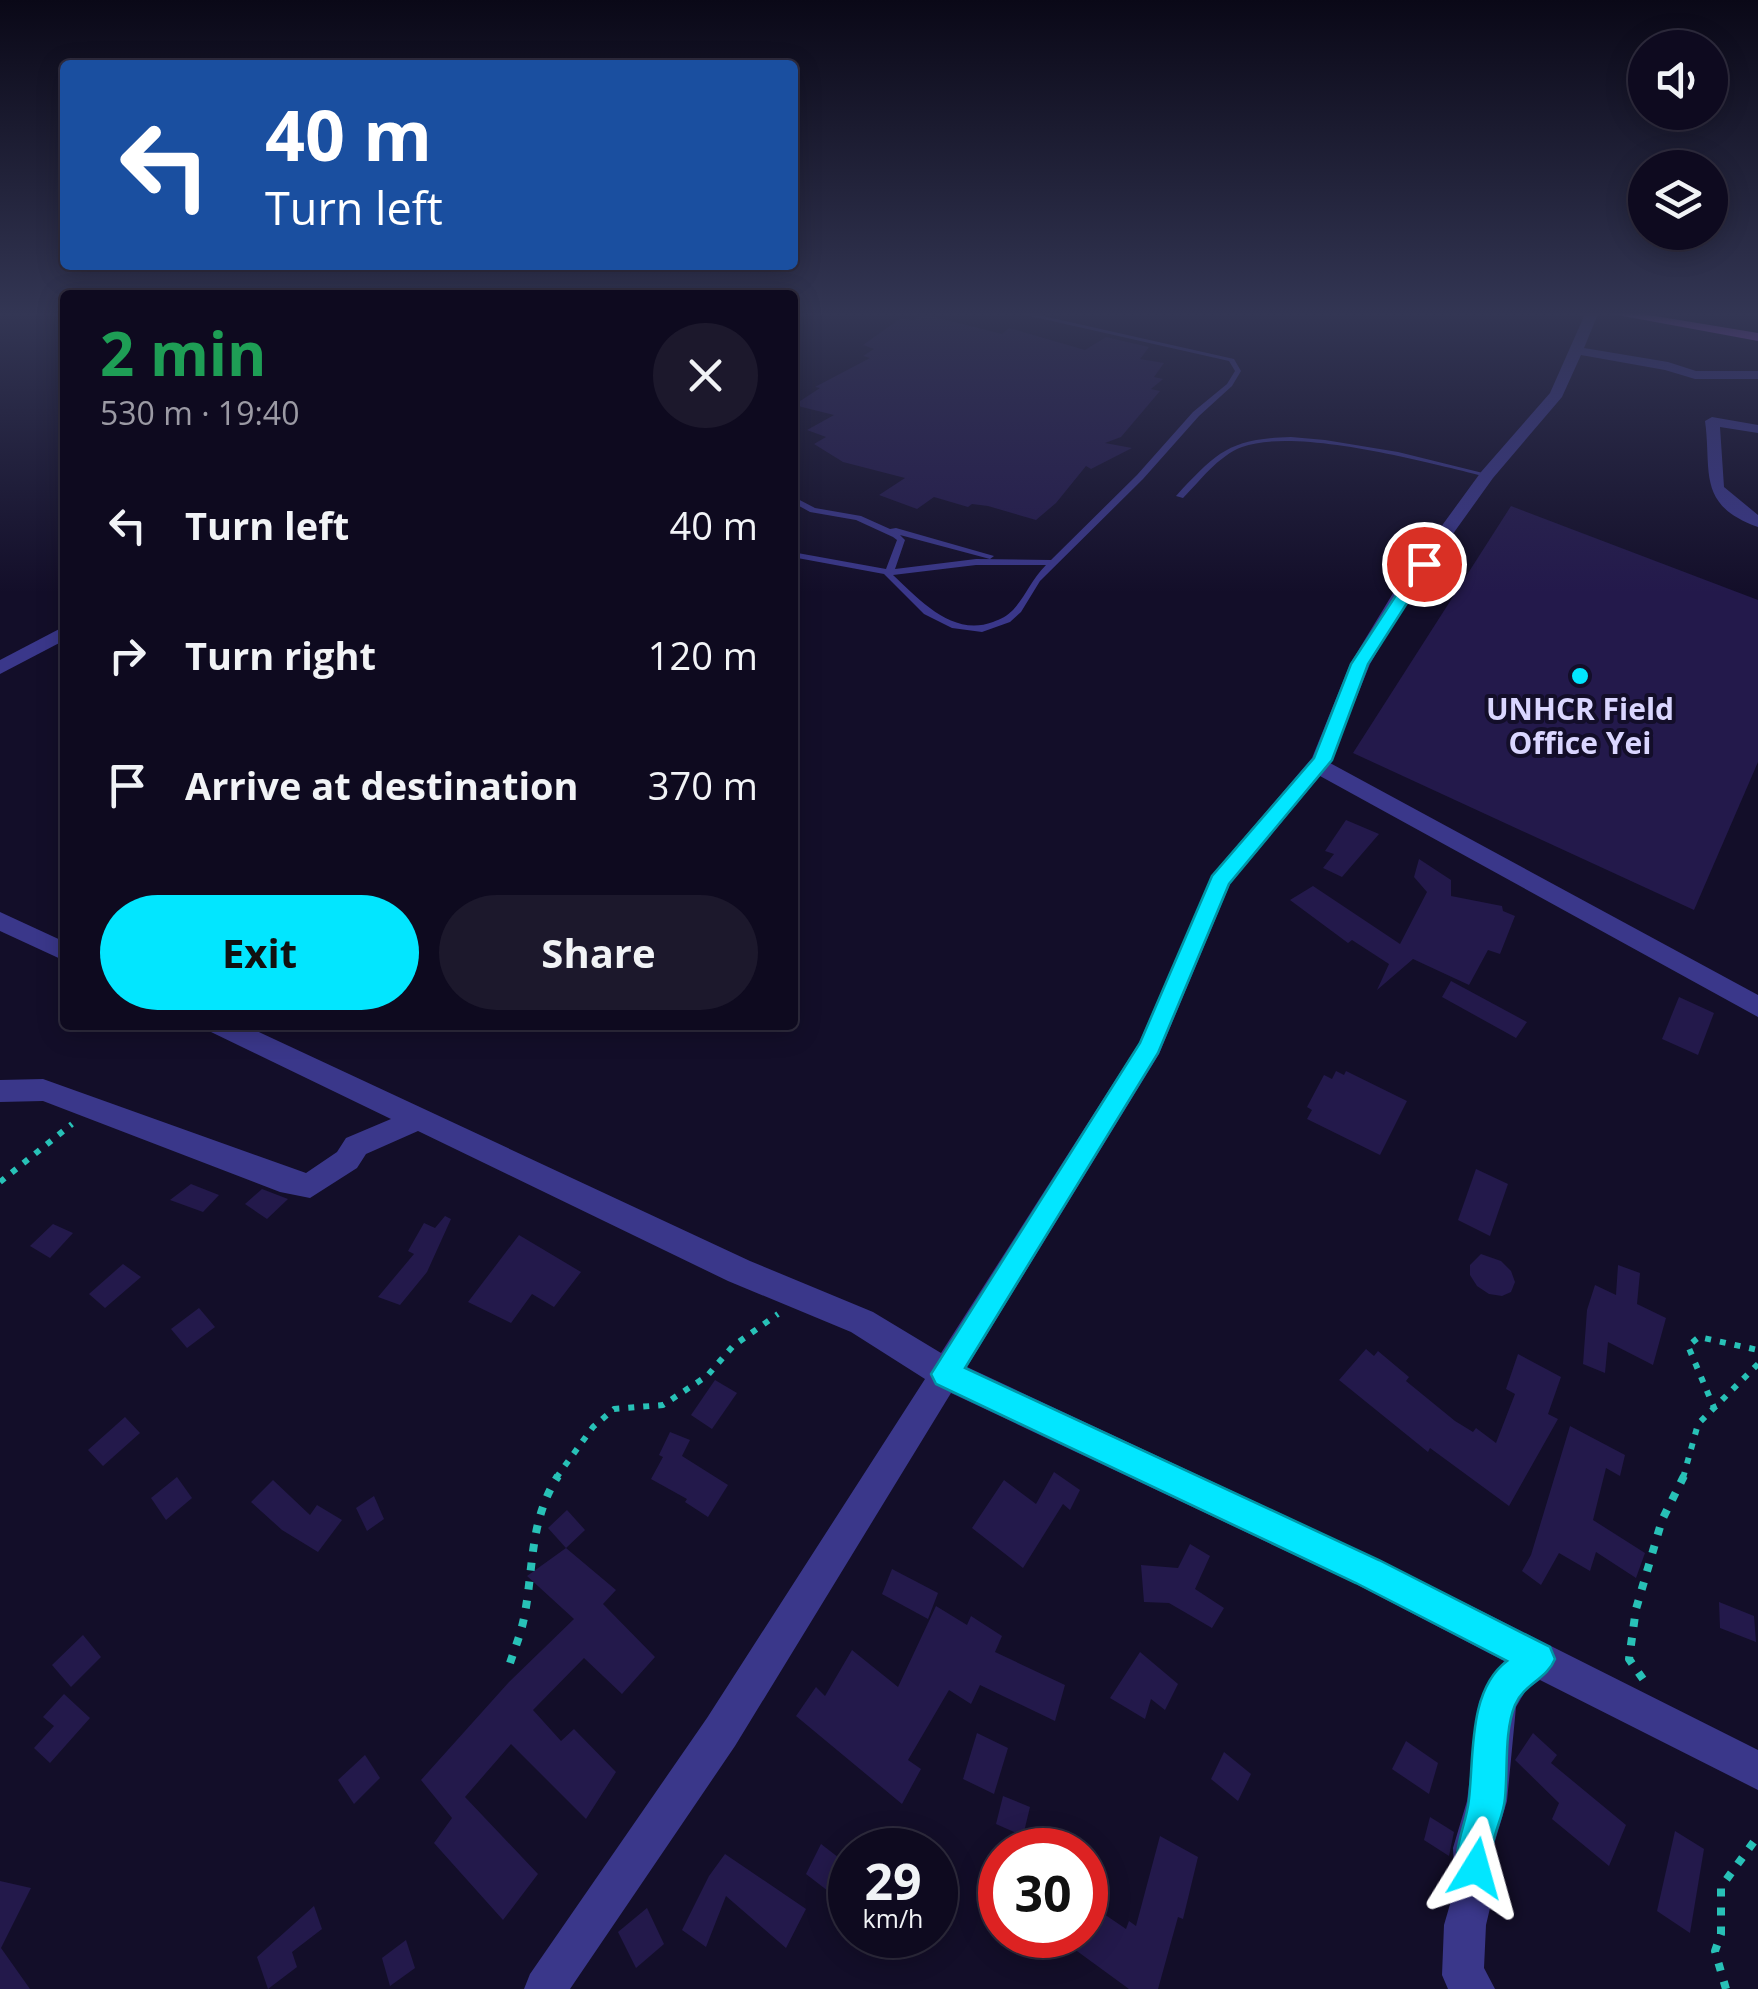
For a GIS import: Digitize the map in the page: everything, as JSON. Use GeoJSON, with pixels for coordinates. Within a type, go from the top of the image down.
{"type":"FeatureCollection","features":[{"type":"Feature","properties":{"kind":"street"},"geometry":{"type":"LineString","coordinates":[[545,1989],[721,1732],[1150,1047],[1220,881],[1322,760],[1360,664],[1404,590],[1487,476],[1548,407]]}},
{"type":"Feature","properties":{"kind":"street"},"geometry":{"type":"LineString","coordinates":[[1758,429],[1712,421],[1711,478],[1720,494],[1758,522]]}},
{"type":"Feature","properties":{"kind":"street"},"geometry":{"type":"LineString","coordinates":[[0,668],[60,635]]}},
{"type":"Feature","properties":{"kind":"street"},"geometry":{"type":"LineString","coordinates":[[1315,764],[1758,1008]]}},
{"type":"Feature","properties":{"kind":"street"},"geometry":{"type":"LineString","coordinates":[[0,921],[60,950]]}},
{"type":"Feature","properties":{"kind":"street"},"geometry":{"type":"LineString","coordinates":[[230,1030],[416,1120],[862,1322],[946,1374],[1368,1572],[1758,1771]]}},
{"type":"Feature","properties":{"kind":"street"},"geometry":{"type":"LineString","coordinates":[[0,1091],[32,1087],[290,1183],[310,1186],[348,1160],[356,1146],[416,1120]]}},
{"type":"Feature","properties":{"kind":"street"},"geometry":{"type":"LineString","coordinates":[[1474,1989],[1463,1974],[1464,1926],[1474,1887],[1473,1848],[1487,1802],[1498,1702],[1513,1676],[1538,1659]]}},
{"type":"Feature","properties":{"kind":"lane"},"geometry":{"type":"LineString","coordinates":[[888,572],[903,593],[927,612],[956,626],[982,629],[1018,610],[1036,580],[1205,407]]}},
{"type":"Feature","properties":{"kind":"lane"},"geometry":{"type":"LineString","coordinates":[[1180,496],[1232,448],[1266,441],[1380,450],[1487,476]]}},
{"type":"Feature","properties":{"kind":"lane"},"geometry":{"type":"LineString","coordinates":[[798,502],[812,510],[962,551],[1016,561],[1056,563]]}},
{"type":"Feature","properties":{"kind":"lane"},"geometry":{"type":"LineString","coordinates":[[888,528],[900,540],[888,572]]}},
{"type":"Feature","properties":{"kind":"lane"},"geometry":{"type":"LineString","coordinates":[[798,555],[888,572],[1016,561]]}},
{"type":"Feature","properties":{"kind":"path"},"geometry":{"type":"LineString","coordinates":[[0,1182],[64,1132],[87,1106]]}},
{"type":"Feature","properties":{"kind":"path"},"geometry":{"type":"LineString","coordinates":[[510,1663],[524,1618],[530,1550],[540,1508],[593,1428],[614,1409],[663,1405],[707,1376],[733,1346],[800,1297]]}},
{"type":"Feature","properties":{"kind":"path"},"geometry":{"type":"LineString","coordinates":[[1716,1410],[1688,1346],[1699,1338],[1758,1350]]}},
{"type":"Feature","properties":{"kind":"path"},"geometry":{"type":"LineString","coordinates":[[1656,1719],[1642,1676],[1629,1659],[1636,1610],[1662,1520],[1683,1478],[1698,1424],[1758,1364]]}},
{"type":"Feature","properties":{"kind":"path"},"geometry":{"type":"LineString","coordinates":[[1726,1989],[1715,1951],[1720,1934],[1721,1887],[1758,1836]]}},
{"type":"Feature","properties":{"kind":"building"},"geometry":{"type":"Polygon","coordinates":[[[801,407],[1147,407],[1121,437],[1105,443],[1132,448],[1091,469],[1086,466],[1056,503],[1036,520],[988,506],[968,507],[934,497],[917,509],[879,495],[905,478],[843,462],[814,444],[826,437],[807,430],[834,415],[801,407]]]}},
{"type":"Feature","properties":{"kind":"building","name":"UNHCR Field Office Yei"},"geometry":{"type":"Polygon","coordinates":[[[1511,506],[1758,600],[1758,762],[1694,910],[1353,753],[1511,506]]]}},
{"type":"Feature","properties":{"kind":"building"},"geometry":{"type":"Polygon","coordinates":[[[1346,820],[1379,834],[1342,877],[1323,868],[1334,854],[1325,851],[1346,820]]]}},
{"type":"Feature","properties":{"kind":"building"},"geometry":{"type":"Polygon","coordinates":[[[1419,859],[1451,880],[1451,896],[1502,906],[1503,911],[1515,916],[1500,954],[1488,950],[1469,985],[1413,959],[1377,990],[1389,964],[1352,940],[1348,943],[1290,900],[1313,886],[1400,944],[1427,892],[1414,877],[1419,859]]]}},
{"type":"Feature","properties":{"kind":"building"},"geometry":{"type":"Polygon","coordinates":[[[1451,981],[1527,1022],[1516,1038],[1442,997],[1451,981]]]}},
{"type":"Feature","properties":{"kind":"building"},"geometry":{"type":"Polygon","coordinates":[[[1679,997],[1714,1013],[1698,1055],[1662,1039],[1679,997]]]}},
{"type":"Feature","properties":{"kind":"building"},"geometry":{"type":"Polygon","coordinates":[[[1336,1071],[1344,1075],[1346,1071],[1407,1101],[1380,1155],[1307,1119],[1312,1110],[1307,1107],[1324,1075],[1332,1079],[1336,1071]]]}},
{"type":"Feature","properties":{"kind":"building"},"geometry":{"type":"Polygon","coordinates":[[[1476,1169],[1508,1184],[1490,1236],[1458,1220],[1476,1169]]]}},
{"type":"Feature","properties":{"kind":"building"},"geometry":{"type":"Polygon","coordinates":[[[191,1184],[219,1195],[203,1212],[170,1200],[191,1184]]]}},
{"type":"Feature","properties":{"kind":"building"},"geometry":{"type":"Polygon","coordinates":[[[262,1189],[288,1199],[267,1219],[245,1204],[262,1189]]]}},
{"type":"Feature","properties":{"kind":"building"},"geometry":{"type":"Polygon","coordinates":[[[445,1216],[451,1219],[427,1272],[400,1305],[378,1297],[414,1254],[408,1251],[424,1223],[435,1228],[445,1216]]]}},
{"type":"Feature","properties":{"kind":"building"},"geometry":{"type":"Polygon","coordinates":[[[53,1224],[73,1233],[50,1258],[30,1246],[53,1224]]]}},
{"type":"Feature","properties":{"kind":"building"},"geometry":{"type":"Polygon","coordinates":[[[519,1235],[581,1272],[554,1307],[532,1294],[511,1323],[468,1302],[519,1235]]]}},
{"type":"Feature","properties":{"kind":"building"},"geometry":{"type":"Polygon","coordinates":[[[1481,1254],[1501,1261],[1511,1271],[1515,1282],[1511,1292],[1502,1296],[1489,1294],[1477,1286],[1470,1275],[1470,1265],[1481,1254]]]}},
{"type":"Feature","properties":{"kind":"building"},"geometry":{"type":"Polygon","coordinates":[[[123,1264],[141,1277],[105,1308],[89,1294],[123,1264]]]}},
{"type":"Feature","properties":{"kind":"building"},"geometry":{"type":"Polygon","coordinates":[[[1618,1265],[1640,1273],[1637,1304],[1666,1318],[1653,1365],[1608,1342],[1605,1373],[1583,1364],[1587,1310],[1595,1285],[1616,1295],[1618,1265]]]}},
{"type":"Feature","properties":{"kind":"building"},"geometry":{"type":"Polygon","coordinates":[[[199,1308],[215,1327],[187,1348],[171,1329],[199,1308]]]}},
{"type":"Feature","properties":{"kind":"building"},"geometry":{"type":"Polygon","coordinates":[[[1366,1349],[1374,1356],[1378,1351],[1409,1377],[1406,1381],[1455,1421],[1473,1432],[1476,1428],[1496,1443],[1515,1394],[1506,1389],[1518,1354],[1561,1377],[1548,1414],[1558,1419],[1509,1506],[1430,1448],[1428,1452],[1339,1380],[1366,1349]]]}},
{"type":"Feature","properties":{"kind":"building"},"geometry":{"type":"Polygon","coordinates":[[[715,1380],[737,1393],[712,1429],[691,1415],[715,1380]]]}},
{"type":"Feature","properties":{"kind":"building"},"geometry":{"type":"Polygon","coordinates":[[[125,1417],[140,1433],[103,1466],[88,1450],[125,1417]]]}},
{"type":"Feature","properties":{"kind":"building"},"geometry":{"type":"Polygon","coordinates":[[[1570,1426],[1625,1455],[1620,1476],[1606,1468],[1593,1520],[1645,1553],[1636,1578],[1596,1552],[1590,1571],[1559,1553],[1541,1585],[1522,1571],[1531,1555],[1570,1426]]]}},
{"type":"Feature","properties":{"kind":"building"},"geometry":{"type":"Polygon","coordinates":[[[670,1432],[690,1440],[682,1456],[728,1485],[708,1517],[685,1502],[687,1499],[651,1479],[670,1432]]]}},
{"type":"Feature","properties":{"kind":"building"},"geometry":{"type":"Polygon","coordinates":[[[1054,1472],[1080,1490],[1070,1510],[1063,1504],[1023,1568],[972,1528],[1004,1480],[1036,1504],[1054,1472]]]}},
{"type":"Feature","properties":{"kind":"building"},"geometry":{"type":"Polygon","coordinates":[[[177,1477],[192,1498],[166,1520],[151,1498],[177,1477]]]}},
{"type":"Feature","properties":{"kind":"building"},"geometry":{"type":"Polygon","coordinates":[[[273,1480],[310,1515],[317,1505],[342,1520],[318,1552],[282,1530],[251,1502],[273,1480]]]}},
{"type":"Feature","properties":{"kind":"building"},"geometry":{"type":"Polygon","coordinates":[[[374,1496],[384,1519],[367,1531],[356,1508],[374,1496]]]}},
{"type":"Feature","properties":{"kind":"building"},"geometry":{"type":"Polygon","coordinates":[[[567,1510],[585,1530],[566,1548],[548,1528],[567,1510]]]}},
{"type":"Feature","properties":{"kind":"building"},"geometry":{"type":"Polygon","coordinates":[[[1190,1544],[1210,1556],[1195,1589],[1224,1608],[1212,1628],[1169,1603],[1144,1602],[1141,1565],[1178,1568],[1190,1544]]]}},
{"type":"Feature","properties":{"kind":"building"},"geometry":{"type":"Polygon","coordinates":[[[566,1548],[616,1590],[603,1604],[655,1657],[622,1694],[584,1658],[533,1710],[561,1741],[574,1729],[616,1772],[586,1819],[511,1744],[465,1797],[538,1874],[503,1920],[434,1843],[452,1818],[421,1780],[509,1682],[574,1619],[527,1576],[566,1548]]]}},
{"type":"Feature","properties":{"kind":"building"},"geometry":{"type":"Polygon","coordinates":[[[892,1569],[938,1593],[928,1619],[882,1594],[892,1569]]]}},
{"type":"Feature","properties":{"kind":"building"},"geometry":{"type":"Polygon","coordinates":[[[1719,1602],[1754,1616],[1756,1642],[1720,1628],[1719,1602]]]}},
{"type":"Feature","properties":{"kind":"building"},"geometry":{"type":"Polygon","coordinates":[[[936,1606],[967,1625],[971,1616],[1002,1636],[995,1652],[1065,1685],[1055,1721],[980,1685],[971,1704],[949,1690],[908,1760],[921,1769],[902,1804],[796,1716],[816,1687],[825,1696],[852,1650],[898,1687],[936,1606]]]}},
{"type":"Feature","properties":{"kind":"building"},"geometry":{"type":"Polygon","coordinates":[[[83,1635],[101,1657],[71,1687],[52,1665],[83,1635]]]}},
{"type":"Feature","properties":{"kind":"building"},"geometry":{"type":"Polygon","coordinates":[[[1140,1652],[1178,1684],[1165,1710],[1151,1699],[1145,1719],[1110,1698],[1140,1652]]]}},
{"type":"Feature","properties":{"kind":"building"},"geometry":{"type":"Polygon","coordinates":[[[64,1694],[90,1718],[50,1763],[34,1748],[54,1726],[43,1717],[64,1694]]]}},
{"type":"Feature","properties":{"kind":"building"},"geometry":{"type":"Polygon","coordinates":[[[977,1733],[1008,1748],[994,1794],[963,1779],[977,1733]]]}},
{"type":"Feature","properties":{"kind":"building"},"geometry":{"type":"Polygon","coordinates":[[[1533,1733],[1557,1755],[1551,1763],[1626,1825],[1609,1866],[1552,1819],[1559,1803],[1515,1760],[1533,1733]]]}},
{"type":"Feature","properties":{"kind":"building"},"geometry":{"type":"Polygon","coordinates":[[[1406,1741],[1438,1763],[1429,1794],[1392,1769],[1406,1741]]]}},
{"type":"Feature","properties":{"kind":"building"},"geometry":{"type":"Polygon","coordinates":[[[1224,1752],[1251,1774],[1238,1801],[1211,1779],[1224,1752]]]}},
{"type":"Feature","properties":{"kind":"building"},"geometry":{"type":"Polygon","coordinates":[[[365,1755],[380,1778],[354,1804],[338,1780],[365,1755]]]}},
{"type":"Feature","properties":{"kind":"building"},"geometry":{"type":"Polygon","coordinates":[[[1003,1796],[1030,1807],[1025,1828],[996,1824],[1003,1796]]]}},
{"type":"Feature","properties":{"kind":"building"},"geometry":{"type":"Polygon","coordinates":[[[1430,1817],[1454,1832],[1449,1856],[1424,1840],[1430,1817]]]}},
{"type":"Feature","properties":{"kind":"building"},"geometry":{"type":"Polygon","coordinates":[[[1675,1831],[1704,1849],[1690,1933],[1657,1911],[1675,1831]]]}},
{"type":"Feature","properties":{"kind":"building"},"geometry":{"type":"Polygon","coordinates":[[[1160,1836],[1198,1857],[1183,1919],[1178,1917],[1158,1989],[1129,1989],[1087,1958],[1108,1958],[1108,1917],[1126,1929],[1129,1921],[1136,1926],[1160,1836]]]}},
{"type":"Feature","properties":{"kind":"building"},"geometry":{"type":"Polygon","coordinates":[[[821,1844],[828,1849],[828,1891],[806,1874],[821,1844]]]}},
{"type":"Feature","properties":{"kind":"building"},"geometry":{"type":"Polygon","coordinates":[[[725,1854],[806,1909],[786,1948],[726,1896],[706,1947],[682,1930],[709,1876],[725,1854]]]}},
{"type":"Feature","properties":{"kind":"building"},"geometry":{"type":"Polygon","coordinates":[[[0,1881],[31,1888],[1,1948],[30,1989],[0,1989],[0,1881]]]}},
{"type":"Feature","properties":{"kind":"building"},"geometry":{"type":"Polygon","coordinates":[[[314,1906],[322,1929],[292,1952],[297,1967],[268,1989],[257,1957],[314,1906]]]}},
{"type":"Feature","properties":{"kind":"building"},"geometry":{"type":"Polygon","coordinates":[[[647,1908],[664,1944],[636,1968],[618,1932],[647,1908]]]}},
{"type":"Feature","properties":{"kind":"building"},"geometry":{"type":"Polygon","coordinates":[[[406,1940],[415,1968],[390,1986],[382,1958],[406,1940]]]}},
{"type":"Feature","properties":{"kind":"place","name":"UNHCR Field Office Yei"},"geometry":{"type":"Point","coordinates":[1580,676]}},
{"type":"Feature","properties":{"kind":"route"},"geometry":{"type":"LineString","coordinates":[[1424,564],[1360,664],[1322,760],[1220,881],[1150,1047],[946,1374],[1368,1572],[1538,1659],[1513,1676],[1498,1702],[1487,1802],[1473,1848],[1476,1868]]}}]}
